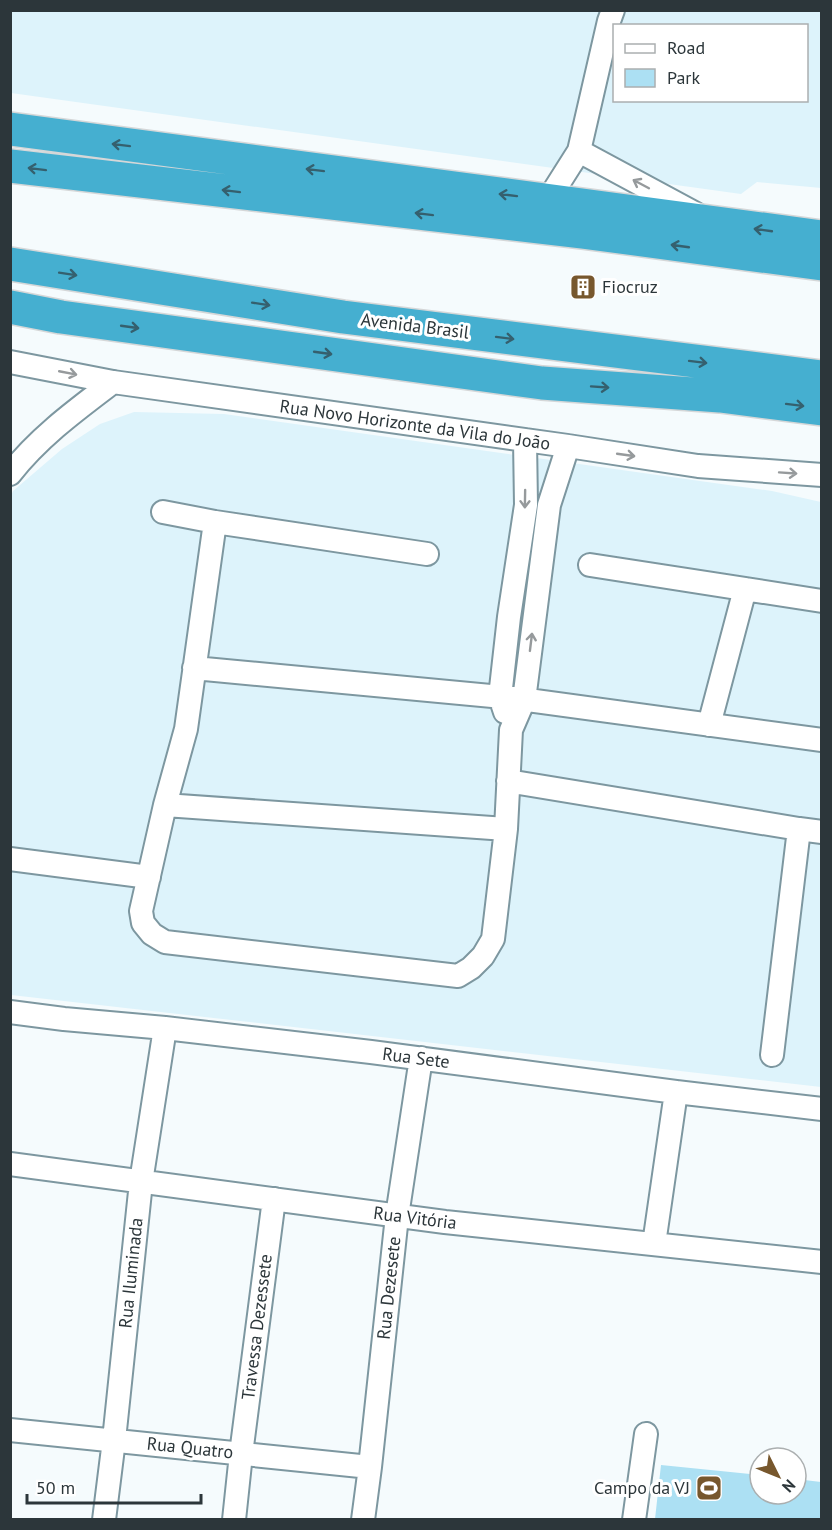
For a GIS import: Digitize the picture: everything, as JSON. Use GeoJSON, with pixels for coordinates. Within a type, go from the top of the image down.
{"type":"FeatureCollection","features":[{"type":"Feature","properties":{"kind":"highway"},"geometry":{"type":"LineString","coordinates":[[10,129],[822,237]]}},
{"type":"Feature","properties":{"kind":"highway"},"geometry":{"type":"LineString","coordinates":[[10,166],[583,232],[822,264]]}},
{"type":"Feature","properties":{"kind":"highway","name":"Avenida Brasil"},"geometry":{"type":"LineString","coordinates":[[10,264],[343,317],[822,378]]}},
{"type":"Feature","properties":{"kind":"highway"},"geometry":{"type":"LineString","coordinates":[[10,307],[61,317],[542,383],[720,396],[822,409]]}},
{"type":"Feature","properties":{"kind":"highway"},"geometry":{"type":"LineString","coordinates":[[343,317],[542,383]]}},
{"type":"Feature","properties":{"kind":"street"},"geometry":{"type":"LineString","coordinates":[[548,200],[579,151],[607,14]]}},
{"type":"Feature","properties":{"kind":"street"},"geometry":{"type":"LineString","coordinates":[[579,151],[711,222]]}},
{"type":"Feature","properties":{"kind":"street","name":"Rua Novo Horizonte da Vila do João"},"geometry":{"type":"LineString","coordinates":[[10,362],[113,382],[698,466],[822,475]]}},
{"type":"Feature","properties":{"kind":"street"},"geometry":{"type":"LineString","coordinates":[[10,474],[26,454],[70,414],[113,382]]}},
{"type":"Feature","properties":{"kind":"street"},"geometry":{"type":"LineString","coordinates":[[511,730],[500,697],[508,617],[526,505],[525,440]]}},
{"type":"Feature","properties":{"kind":"street"},"geometry":{"type":"LineString","coordinates":[[215,522],[186,729],[165,805],[141,911],[143,922],[152,934],[165,942],[458,976],[471,968],[483,956],[493,939],[506,829],[511,730],[524,700],[549,505],[568,446]]}},
{"type":"Feature","properties":{"kind":"street"},"geometry":{"type":"LineString","coordinates":[[163,512],[426,554]]}},
{"type":"Feature","properties":{"kind":"street"},"geometry":{"type":"LineString","coordinates":[[590,565],[822,601]]}},
{"type":"Feature","properties":{"kind":"street"},"geometry":{"type":"LineString","coordinates":[[709,725],[745,589]]}},
{"type":"Feature","properties":{"kind":"street"},"geometry":{"type":"LineString","coordinates":[[194,668],[500,697],[822,740]]}},
{"type":"Feature","properties":{"kind":"street"},"geometry":{"type":"LineString","coordinates":[[508,781],[822,832]]}},
{"type":"Feature","properties":{"kind":"street"},"geometry":{"type":"LineString","coordinates":[[165,805],[506,829]]}},
{"type":"Feature","properties":{"kind":"street"},"geometry":{"type":"LineString","coordinates":[[772,1055],[799,830]]}},
{"type":"Feature","properties":{"kind":"street"},"geometry":{"type":"LineString","coordinates":[[10,859],[149,877]]}},
{"type":"Feature","properties":{"kind":"street","name":"Rua Sete"},"geometry":{"type":"LineString","coordinates":[[10,1012],[421,1058],[822,1109]]}},
{"type":"Feature","properties":{"kind":"street","name":"Rua Iluminada"},"geometry":{"type":"LineString","coordinates":[[104,1520],[141,1182],[165,1028]]}},
{"type":"Feature","properties":{"kind":"street","name":"Rua Dezesete"},"geometry":{"type":"LineString","coordinates":[[363,1520],[397,1216],[421,1058]]}},
{"type":"Feature","properties":{"kind":"street"},"geometry":{"type":"LineString","coordinates":[[654,1245],[676,1092]]}},
{"type":"Feature","properties":{"kind":"street","name":"Rua Vitória"},"geometry":{"type":"LineString","coordinates":[[11,1165],[445,1222],[822,1262]]}},
{"type":"Feature","properties":{"kind":"street","name":"Travessa Dezessete"},"geometry":{"type":"LineString","coordinates":[[234,1520],[274,1199]]}},
{"type":"Feature","properties":{"kind":"street","name":"Rua Quatro"},"geometry":{"type":"LineString","coordinates":[[10,1430],[370,1467]]}},
{"type":"Feature","properties":{"kind":"street"},"geometry":{"type":"LineString","coordinates":[[634,1520],[646,1434]]}},
{"type":"Feature","properties":{"kind":"shaded area"},"geometry":{"type":"Polygon","coordinates":[[[10,11],[821,11],[821,188],[757,182],[741,194],[11,93],[10,11]]]}},
{"type":"Feature","properties":{"kind":"shaded area"},"geometry":{"type":"Polygon","coordinates":[[[134,412],[224,414],[772,491],[821,502],[821,1087],[11,995],[11,496],[13,491],[62,449],[100,424],[134,412]]]}},
{"type":"Feature","properties":{"kind":"green space","name":"Campo da VJ"},"geometry":{"type":"Polygon","coordinates":[[[661,1465],[748,1474],[748,1506],[808,1506],[808,1480],[821,1482],[821,1519],[655,1519],[661,1465]]]}},
{"type":"Feature","properties":{"kind":"place","name":"Fiocruz"},"geometry":{"type":"Point","coordinates":[583,287]}},
{"type":"Feature","properties":{"kind":"place","name":"Campo da VJ"},"geometry":{"type":"Point","coordinates":[709,1488]}}]}
